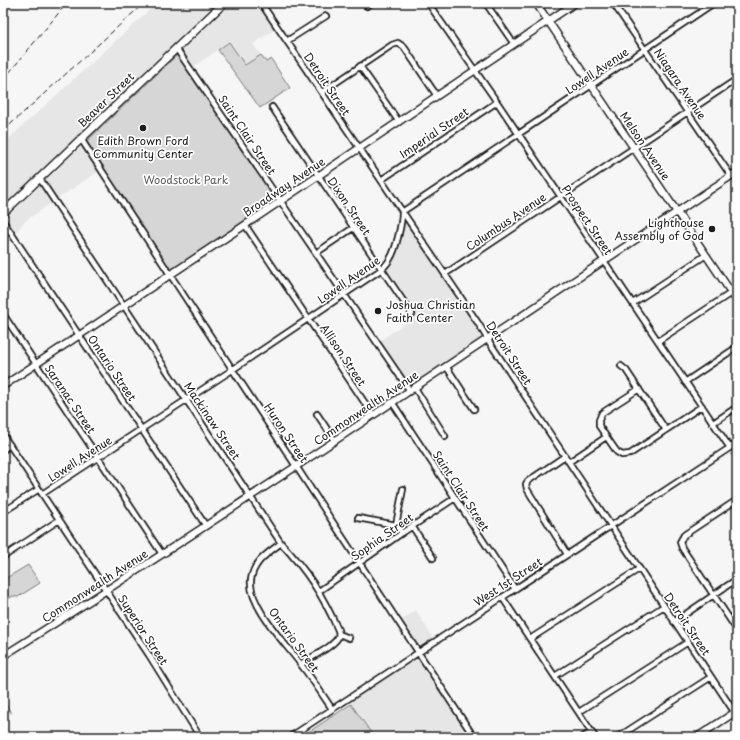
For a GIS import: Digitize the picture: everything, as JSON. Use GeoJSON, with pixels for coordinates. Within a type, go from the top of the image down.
{"type":"FeatureCollection","features":[{"type":"Feature","properties":{"kind":"main road","name":"Beaver Street"},"geometry":{"type":"LineString","coordinates":[[3,214],[224,3]]}},
{"type":"Feature","properties":{"kind":"street","name":"Detroit Street"},"geometry":{"type":"LineString","coordinates":[[261,3],[445,274],[674,622],[736,713]]}},
{"type":"Feature","properties":{"kind":"street","name":"Prospect Street"},"geometry":{"type":"LineString","coordinates":[[428,3],[497,102],[730,448]]}},
{"type":"Feature","properties":{"kind":"street","name":"Melson Avenue"},"geometry":{"type":"LineString","coordinates":[[536,3],[737,300]]}},
{"type":"Feature","properties":{"kind":"street","name":"Broadway Avenue"},"geometry":{"type":"LineString","coordinates":[[3,386],[575,3]]}},
{"type":"Feature","properties":{"kind":"street","name":"Niagara Avenue"},"geometry":{"type":"LineString","coordinates":[[613,3],[731,176]]}},
{"type":"Feature","properties":{"kind":"street","name":"Lowell Avenue"},"geometry":{"type":"LineString","coordinates":[[42,494],[142,430],[382,269],[392,256],[402,219],[402,212],[714,3]]}},
{"type":"Feature","properties":{"kind":"street"},"geometry":{"type":"LineString","coordinates":[[487,5],[514,44]]}},
{"type":"Feature","properties":{"kind":"street"},"geometry":{"type":"LineString","coordinates":[[287,42],[326,16]]}},
{"type":"Feature","properties":{"kind":"street"},"geometry":{"type":"LineString","coordinates":[[322,92],[392,45],[398,44],[404,48],[437,96]]}},
{"type":"Feature","properties":{"kind":"street","name":"Saint Clair Street"},"geometry":{"type":"LineString","coordinates":[[176,48],[344,294],[445,436]]}},
{"type":"Feature","properties":{"kind":"street"},"geometry":{"type":"LineString","coordinates":[[360,66],[398,122]]}},
{"type":"Feature","properties":{"kind":"street","name":"Columbus Avenue"},"geometry":{"type":"LineString","coordinates":[[445,274],[737,79]]}},
{"type":"Feature","properties":{"kind":"street","name":"Imperial Street"},"geometry":{"type":"LineString","coordinates":[[381,180],[497,102]]}},
{"type":"Feature","properties":{"kind":"street","name":"Dixon Street"},"geometry":{"type":"LineString","coordinates":[[272,107],[412,314]]}},
{"type":"Feature","properties":{"kind":"street","name":"Huron Street"},"geometry":{"type":"LineString","coordinates":[[81,139],[474,737]]}},
{"type":"Feature","properties":{"kind":"street","name":"Commonwealth Avenue"},"geometry":{"type":"LineString","coordinates":[[3,656],[107,591],[335,441],[737,172]]}},
{"type":"Feature","properties":{"kind":"street","name":"Mackinaw Street"},"geometry":{"type":"LineString","coordinates":[[40,178],[281,543],[319,591],[329,609],[339,634]]}},
{"type":"Feature","properties":{"kind":"street","name":"Ontario Street"},"geometry":{"type":"LineString","coordinates":[[3,221],[206,526]]}},
{"type":"Feature","properties":{"kind":"street","name":"Allison Street"},"geometry":{"type":"LineString","coordinates":[[245,225],[373,415]]}},
{"type":"Feature","properties":{"kind":"street"},"geometry":{"type":"LineString","coordinates":[[316,253],[353,228]]}},
{"type":"Feature","properties":{"kind":"street"},"geometry":{"type":"LineString","coordinates":[[633,303],[706,254]]}},
{"type":"Feature","properties":{"kind":"street"},"geometry":{"type":"LineString","coordinates":[[658,341],[731,293]]}},
{"type":"Feature","properties":{"kind":"street","name":"Saranac Street"},"geometry":{"type":"LineString","coordinates":[[3,314],[5,321],[36,364],[162,554]]}},
{"type":"Feature","properties":{"kind":"street"},"geometry":{"type":"LineString","coordinates":[[685,382],[737,347]]}},
{"type":"Feature","properties":{"kind":"street"},"geometry":{"type":"LineString","coordinates":[[446,366],[474,409]]}},
{"type":"Feature","properties":{"kind":"street"},"geometry":{"type":"LineString","coordinates":[[621,366],[626,370],[666,430]]}},
{"type":"Feature","properties":{"kind":"street"},"geometry":{"type":"LineString","coordinates":[[639,389],[602,413],[598,420],[599,426],[606,437],[617,452],[624,456],[630,454],[702,406]]}},
{"type":"Feature","properties":{"kind":"street","name":"Saint Clair Street"},"geometry":{"type":"LineString","coordinates":[[392,402],[515,589]]}},
{"type":"Feature","properties":{"kind":"street"},"geometry":{"type":"LineString","coordinates":[[713,423],[737,407]]}},
{"type":"Feature","properties":{"kind":"street"},"geometry":{"type":"LineString","coordinates":[[317,414],[335,441]]}},
{"type":"Feature","properties":{"kind":"street","name":"Superior Street"},"geometry":{"type":"LineString","coordinates":[[3,434],[160,672],[200,737]]}},
{"type":"Feature","properties":{"kind":"street"},"geometry":{"type":"LineString","coordinates":[[569,462],[606,437]]}},
{"type":"Feature","properties":{"kind":"street","name":"West 1st Street"},"geometry":{"type":"LineString","coordinates":[[290,737],[737,443]]}},
{"type":"Feature","properties":{"kind":"street"},"geometry":{"type":"LineString","coordinates":[[3,450],[10,445]]}},
{"type":"Feature","properties":{"kind":"street"},"geometry":{"type":"LineString","coordinates":[[565,456],[528,481],[526,484],[527,489],[567,554]]}},
{"type":"Feature","properties":{"kind":"street","name":"Lowell Avenue"},"geometry":{"type":"LineString","coordinates":[[3,512],[39,489]]}},
{"type":"Feature","properties":{"kind":"street"},"geometry":{"type":"LineString","coordinates":[[396,526],[403,489]]}},
{"type":"Feature","properties":{"kind":"street","name":"Sophia Street"},"geometry":{"type":"LineString","coordinates":[[319,591],[455,498]]}},
{"type":"Feature","properties":{"kind":"street"},"geometry":{"type":"LineString","coordinates":[[737,500],[684,535],[680,542],[682,548],[737,630]]}},
{"type":"Feature","properties":{"kind":"street"},"geometry":{"type":"LineString","coordinates":[[358,518],[396,526],[402,533]]}},
{"type":"Feature","properties":{"kind":"street"},"geometry":{"type":"LineString","coordinates":[[3,557],[59,520]]}},
{"type":"Feature","properties":{"kind":"street"},"geometry":{"type":"LineString","coordinates":[[412,526],[433,558]]}},
{"type":"Feature","properties":{"kind":"street","name":"Ontario Street"},"geometry":{"type":"LineString","coordinates":[[281,543],[264,556],[255,566],[251,584],[254,598],[268,621],[301,664],[332,709]]}},
{"type":"Feature","properties":{"kind":"street"},"geometry":{"type":"LineString","coordinates":[[530,640],[639,569]]}},
{"type":"Feature","properties":{"kind":"street"},"geometry":{"type":"LineString","coordinates":[[674,622],[737,579]]}},
{"type":"Feature","properties":{"kind":"street"},"geometry":{"type":"LineString","coordinates":[[502,597],[595,737]]}},
{"type":"Feature","properties":{"kind":"street"},"geometry":{"type":"LineString","coordinates":[[555,676],[664,606]]}},
{"type":"Feature","properties":{"kind":"street"},"geometry":{"type":"LineString","coordinates":[[301,664],[327,647],[337,639],[339,634],[349,638]]}},
{"type":"Feature","properties":{"kind":"street"},"geometry":{"type":"LineString","coordinates":[[579,712],[688,642]]}},
{"type":"Feature","properties":{"kind":"street"},"geometry":{"type":"LineString","coordinates":[[618,737],[711,677]]}},
{"type":"Feature","properties":{"kind":"street"},"geometry":{"type":"LineString","coordinates":[[697,737],[736,713]]}},
{"type":"Feature","properties":{"kind":"street"},"geometry":{"type":"LineString","coordinates":[[583,737],[592,732]]}},
{"type":"Feature","properties":{"kind":"shaded area"},"geometry":{"type":"Polygon","coordinates":[[[157,3],[216,3],[3,207],[3,144],[157,3]]]}},
{"type":"Feature","properties":{"kind":"shaded area"},"geometry":{"type":"Polygon","coordinates":[[[232,3],[273,3],[266,7],[280,26],[253,44],[261,55],[245,65],[229,42],[189,70],[178,54],[232,3]]]}},
{"type":"Feature","properties":{"kind":"shaded area"},"geometry":{"type":"Polygon","coordinates":[[[86,142],[102,169],[25,221],[3,249],[3,221],[86,142]]]}},
{"type":"Feature","properties":{"kind":"shaded area"},"geometry":{"type":"Polygon","coordinates":[[[404,217],[485,336],[410,386],[379,341],[416,316],[383,269],[390,265],[404,217]]]}},
{"type":"Feature","properties":{"kind":"shaded area"},"geometry":{"type":"Polygon","coordinates":[[[416,610],[434,640],[419,649],[400,621],[416,610]]]}},
{"type":"Feature","properties":{"kind":"shaded area"},"geometry":{"type":"Polygon","coordinates":[[[418,655],[472,737],[374,737],[349,700],[418,655]]]}},
{"type":"Feature","properties":{"kind":"green space"},"geometry":{"type":"Polygon","coordinates":[[[229,42],[245,65],[261,55],[266,62],[271,59],[290,88],[260,108],[218,50],[229,42]]]}},
{"type":"Feature","properties":{"kind":"green space","name":"Woodstock Park"},"geometry":{"type":"Polygon","coordinates":[[[178,54],[278,200],[171,272],[86,142],[178,54]]]}},
{"type":"Feature","properties":{"kind":"green space"},"geometry":{"type":"Polygon","coordinates":[[[28,565],[40,583],[18,597],[13,596],[3,602],[3,580],[28,565]]]}},
{"type":"Feature","properties":{"kind":"green space"},"geometry":{"type":"Polygon","coordinates":[[[351,704],[374,737],[301,737],[351,704]]]}},
{"type":"Feature","properties":{"kind":"waterway"},"geometry":{"type":"LineString","coordinates":[[3,700],[11,713]]}},
{"type":"Feature","properties":{"kind":"railway"},"geometry":{"type":"LineString","coordinates":[[3,13],[14,3]]}},
{"type":"Feature","properties":{"kind":"railway"},"geometry":{"type":"LineString","coordinates":[[3,80],[67,3]]}},
{"type":"Feature","properties":{"kind":"railway"},"geometry":{"type":"LineString","coordinates":[[3,131],[144,3]]}},
{"type":"Feature","properties":{"kind":"place","name":"Edith Brown Ford Community Center"},"geometry":{"type":"Point","coordinates":[143,128]}},
{"type":"Feature","properties":{"kind":"place","name":"Lighthouse Assembly of God"},"geometry":{"type":"Point","coordinates":[712,229]}},
{"type":"Feature","properties":{"kind":"place","name":"Joshua Christian Faith Center"},"geometry":{"type":"Point","coordinates":[378,311]}}]}
